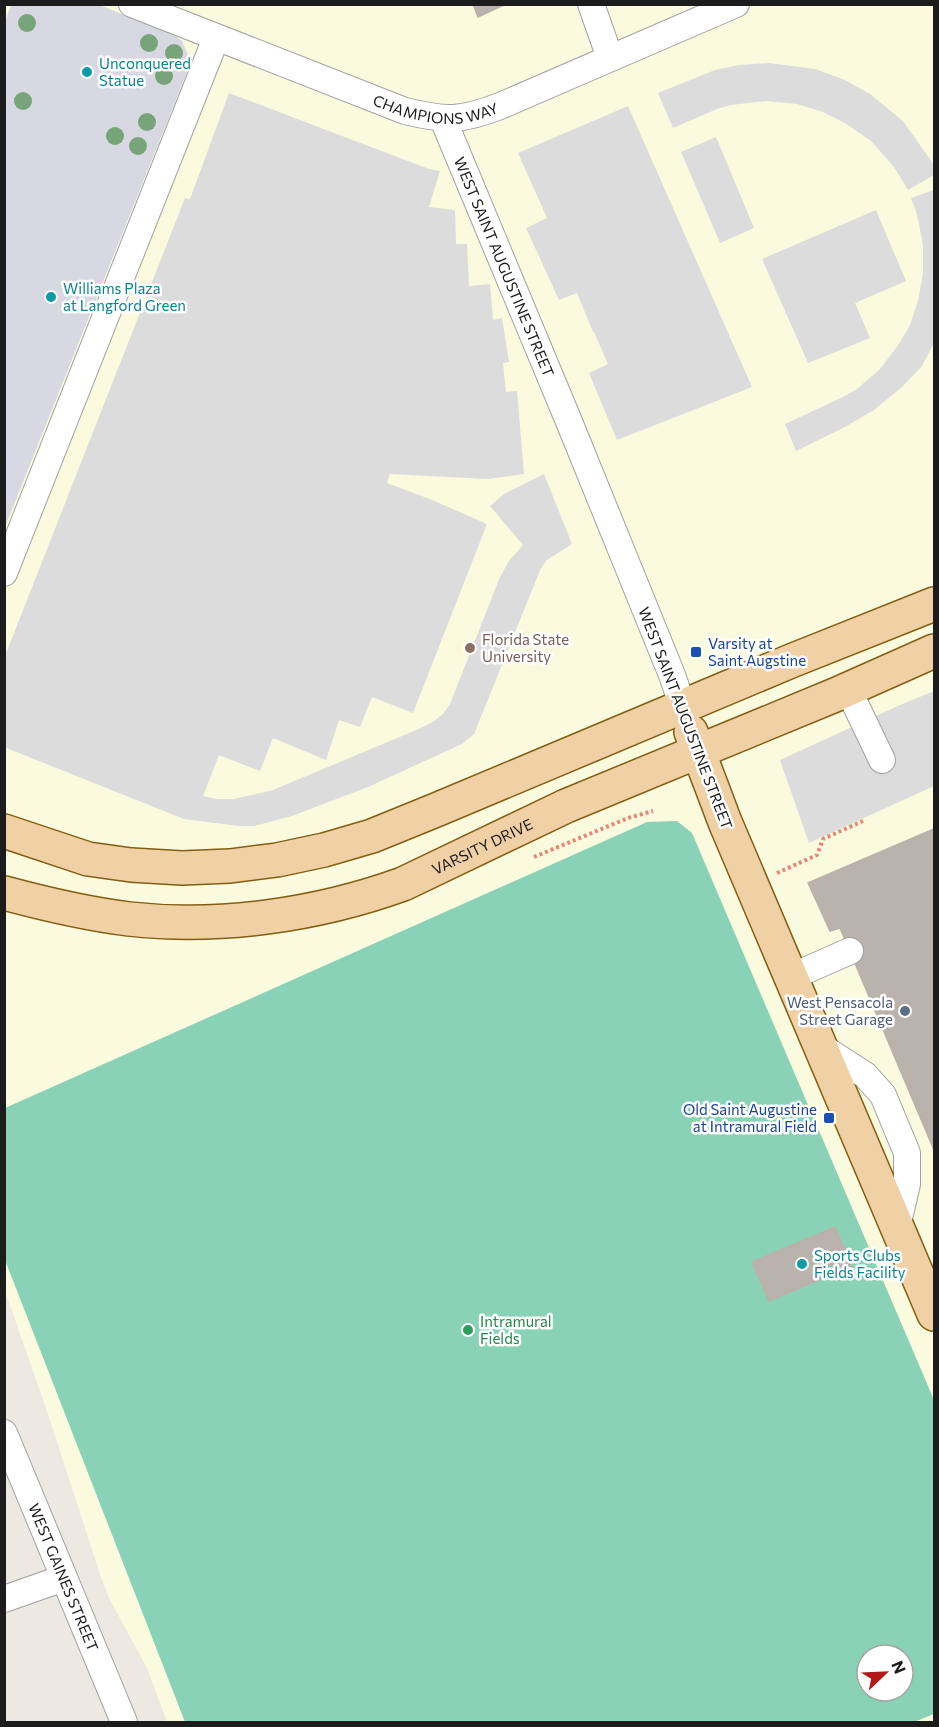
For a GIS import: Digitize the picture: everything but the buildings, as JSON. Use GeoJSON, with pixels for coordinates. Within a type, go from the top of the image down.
{"type":"FeatureCollection","features":[{"type":"Feature","properties":{"kind":"main road"},"geometry":{"type":"LineString","coordinates":[[4,831],[88,860],[131,865],[182,868],[230,866],[277,860],[324,850],[372,836],[934,604]]}},
{"type":"Feature","properties":{"kind":"main road","name":"VARSITY DRIVE"},"geometry":{"type":"LineString","coordinates":[[4,893],[90,913],[129,919],[174,922],[272,915],[376,893],[403,884],[566,806],[934,651]]}},
{"type":"Feature","properties":{"kind":"main road","name":"WEST SAINT AUGUSTINE STREET"},"geometry":{"type":"LineString","coordinates":[[682,707],[725,822],[897,1227],[933,1306]]}},
{"type":"Feature","properties":{"kind":"street","name":"CHAMPIONS WAY"},"geometry":{"type":"LineString","coordinates":[[132,4],[405,111],[443,119],[480,114],[610,58],[696,12],[736,4]]}},
{"type":"Feature","properties":{"kind":"street"},"geometry":{"type":"LineString","coordinates":[[591,4],[610,58]]}},
{"type":"Feature","properties":{"kind":"street"},"geometry":{"type":"LineString","coordinates":[[4,573],[216,38]]}},
{"type":"Feature","properties":{"kind":"street","name":"WEST SAINT AUGUSTINE STREET"},"geometry":{"type":"LineString","coordinates":[[443,119],[570,424],[672,675],[682,707]]}},
{"type":"Feature","properties":{"kind":"street"},"geometry":{"type":"LineString","coordinates":[[848,689],[882,760]]}},
{"type":"Feature","properties":{"kind":"street"},"geometry":{"type":"LineString","coordinates":[[791,977],[850,951]]}},
{"type":"Feature","properties":{"kind":"street","name":"WEST GAINES STREET"},"geometry":{"type":"LineString","coordinates":[[4,1432],[124,1722]]}},
{"type":"Feature","properties":{"kind":"street"},"geometry":{"type":"LineString","coordinates":[[4,1599],[64,1578]]}},
{"type":"Feature","properties":{"kind":"path"},"geometry":{"type":"LineString","coordinates":[[776,873],[817,855],[823,839],[863,821]]}},
{"type":"Feature","properties":{"kind":"shaded area","name":"Florida State University"},"geometry":{"type":"Polygon","coordinates":[[[4,5],[934,5],[934,1722],[167,1722],[147,1668],[109,1598],[5,1291],[4,5]]]}},
{"type":"Feature","properties":{"kind":"shaded area","name":"Williams Plaza at Langford Green"},"geometry":{"type":"Polygon","coordinates":[[[11,5],[99,5],[173,34],[182,41],[189,57],[189,67],[5,527],[5,22],[11,5]]]}},
{"type":"Feature","properties":{"kind":"shaded area"},"geometry":{"type":"Polygon","coordinates":[[[769,63],[815,69],[845,80],[870,94],[903,121],[934,165],[934,175],[908,190],[894,167],[871,141],[845,123],[823,112],[797,104],[767,101],[731,105],[673,128],[658,93],[715,70],[739,65],[769,63]]]}},
{"type":"Feature","properties":{"kind":"shaded area"},"geometry":{"type":"Polygon","coordinates":[[[229,93],[429,169],[440,171],[429,207],[455,210],[456,244],[467,244],[469,286],[490,284],[493,320],[502,318],[509,362],[503,363],[506,392],[517,391],[524,474],[487,479],[390,474],[387,483],[487,524],[413,713],[372,697],[360,727],[339,720],[326,760],[273,738],[260,771],[219,755],[203,796],[234,799],[273,790],[421,728],[443,714],[450,704],[500,577],[509,561],[523,545],[490,506],[504,494],[544,474],[572,544],[547,560],[541,568],[474,734],[462,744],[368,787],[292,816],[254,826],[184,819],[4,747],[5,656],[185,198],[190,199],[229,93]]]}},
{"type":"Feature","properties":{"kind":"shaded area"},"geometry":{"type":"Polygon","coordinates":[[[628,106],[752,387],[617,440],[589,373],[608,364],[577,293],[559,300],[526,228],[547,218],[518,153],[628,106]]]}},
{"type":"Feature","properties":{"kind":"shaded area"},"geometry":{"type":"Polygon","coordinates":[[[716,137],[754,228],[720,243],[681,152],[716,137]]]}},
{"type":"Feature","properties":{"kind":"shaded area"},"geometry":{"type":"Polygon","coordinates":[[[934,190],[934,343],[922,366],[902,387],[874,410],[796,451],[785,424],[857,389],[880,369],[910,325],[918,301],[923,273],[923,245],[917,214],[911,198],[934,190]]]}},
{"type":"Feature","properties":{"kind":"shaded area"},"geometry":{"type":"Polygon","coordinates":[[[876,210],[906,281],[855,303],[870,338],[808,363],[762,259],[876,210]]]}},
{"type":"Feature","properties":{"kind":"shaded area"},"geometry":{"type":"Polygon","coordinates":[[[934,691],[934,786],[809,843],[780,760],[934,691]]]}},
{"type":"Feature","properties":{"kind":"green space","name":"Intramural Fields"},"geometry":{"type":"Polygon","coordinates":[[[677,821],[692,833],[934,1400],[934,1714],[914,1722],[185,1722],[5,1260],[5,1108],[647,822],[677,821]]]}},
{"type":"Feature","properties":{"kind":"place","name":"Unconquered Statue"},"geometry":{"type":"Point","coordinates":[87,72]}},
{"type":"Feature","properties":{"kind":"place","name":"Williams Plaza at Langford Green"},"geometry":{"type":"Point","coordinates":[51,297]}},
{"type":"Feature","properties":{"kind":"place","name":"Florida State University"},"geometry":{"type":"Point","coordinates":[470,648]}},
{"type":"Feature","properties":{"kind":"place","name":"Varsity at Saint Augstine"},"geometry":{"type":"Point","coordinates":[696,652]}},
{"type":"Feature","properties":{"kind":"place","name":"West Pensacola Street Garage"},"geometry":{"type":"Point","coordinates":[905,1011]}},
{"type":"Feature","properties":{"kind":"place","name":"Old Saint Augustine at Intramural Field"},"geometry":{"type":"Point","coordinates":[829,1118]}},
{"type":"Feature","properties":{"kind":"place","name":"Sports Clubs Fields Facility"},"geometry":{"type":"Point","coordinates":[802,1264]}},
{"type":"Feature","properties":{"kind":"place","name":"Intramural Fields"},"geometry":{"type":"Point","coordinates":[468,1330]}}]}
